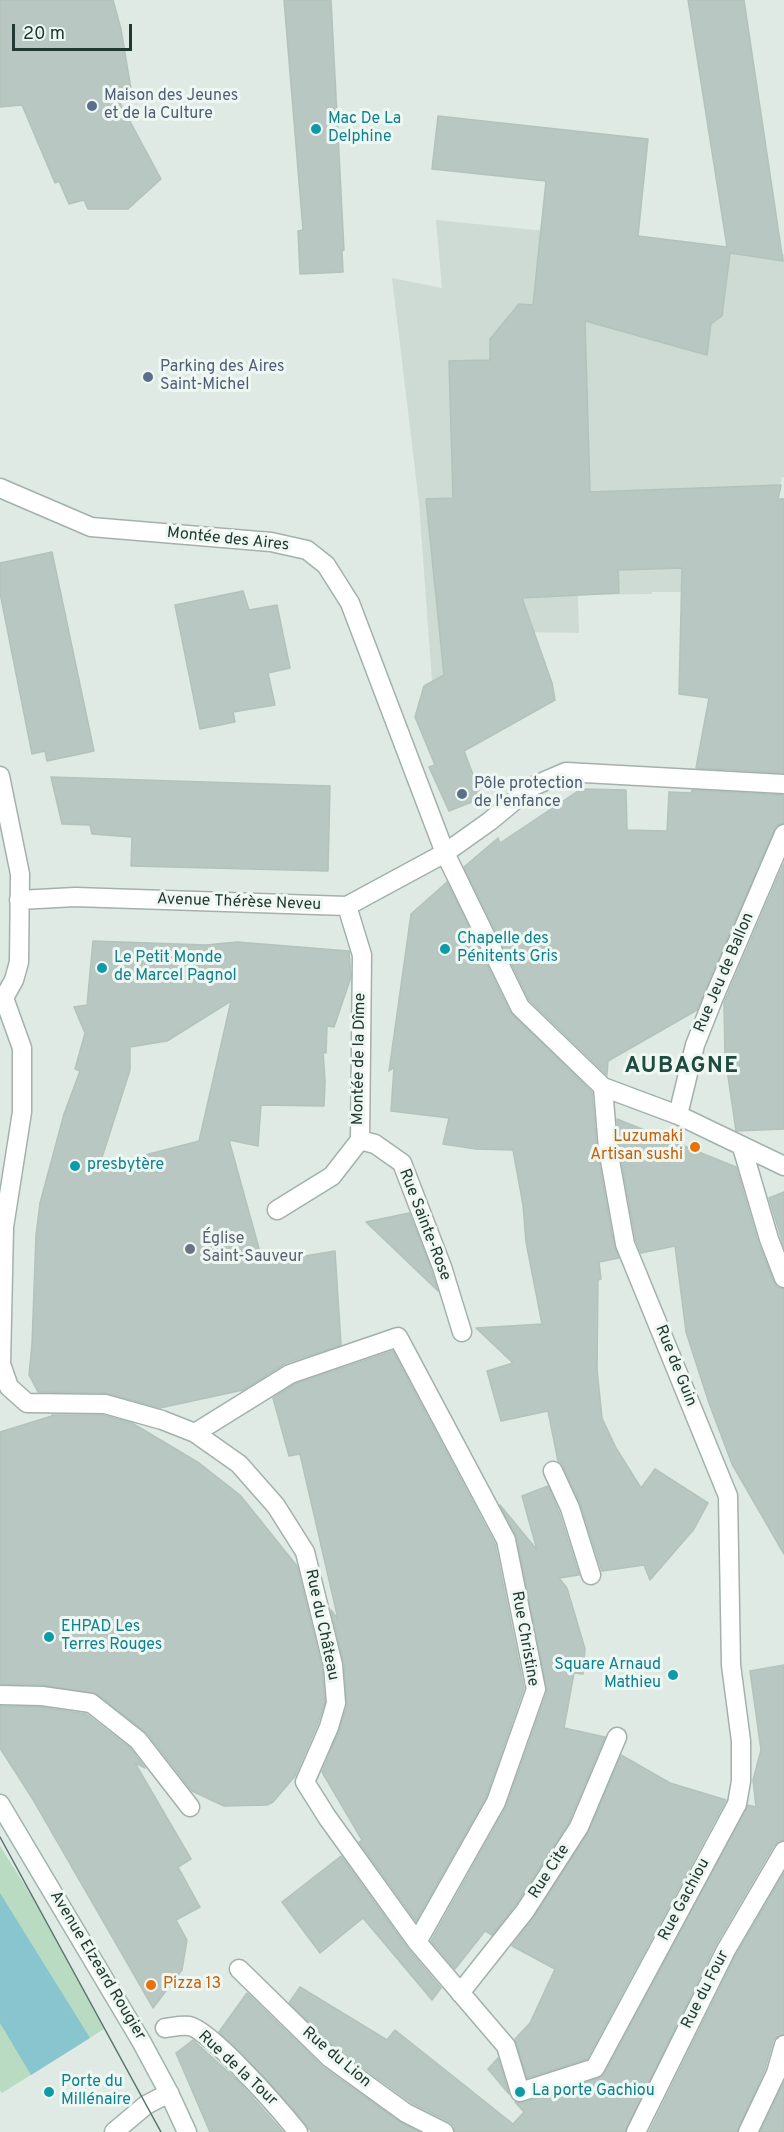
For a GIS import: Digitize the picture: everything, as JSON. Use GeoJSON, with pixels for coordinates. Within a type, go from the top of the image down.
{"type":"FeatureCollection","features":[{"type":"Feature","properties":{"kind":"street","name":"Montée des Aires"},"geometry":{"type":"LineString","coordinates":[[0,488],[91,527],[271,542],[307,550],[326,565],[350,603],[445,853],[520,1007],[603,1087]]}},
{"type":"Feature","properties":{"kind":"street"},"geometry":{"type":"LineString","coordinates":[[348,906],[445,853],[490,821],[531,787],[566,772],[784,784]]}},
{"type":"Feature","properties":{"kind":"street"},"geometry":{"type":"LineString","coordinates":[[0,776],[6,840],[20,874],[19,962],[14,980],[2,999]]}},
{"type":"Feature","properties":{"kind":"street","name":"Rue Jeu de Ballon"},"geometry":{"type":"LineString","coordinates":[[678,1115],[695,1045],[784,834]]}},
{"type":"Feature","properties":{"kind":"street","name":"Avenue Thérèse Neveu"},"geometry":{"type":"LineString","coordinates":[[19,900],[75,897],[348,906]]}},
{"type":"Feature","properties":{"kind":"street","name":"Montée de la Dîme"},"geometry":{"type":"LineString","coordinates":[[277,1210],[332,1176],[360,1140],[362,955],[348,906]]}},
{"type":"Feature","properties":{"kind":"street","name":"Rue du Château"},"geometry":{"type":"LineString","coordinates":[[2,999],[22,1048],[22,1112],[4,1227],[1,1364],[9,1387],[27,1403],[105,1404],[162,1420],[195,1433],[239,1464],[276,1506],[305,1552],[333,1665],[336,1703],[329,1727],[305,1782],[327,1817],[417,1942],[506,2046],[520,2092]]}},
{"type":"Feature","properties":{"kind":"street"},"geometry":{"type":"LineString","coordinates":[[603,1087],[678,1115],[784,1166]]}},
{"type":"Feature","properties":{"kind":"street","name":"Rue de Guin"},"geometry":{"type":"LineString","coordinates":[[603,1087],[608,1149],[625,1244],[728,1496],[730,1646]]}},
{"type":"Feature","properties":{"kind":"street","name":"Rue Sainte-Rose"},"geometry":{"type":"LineString","coordinates":[[360,1140],[375,1144],[402,1163],[442,1267],[462,1332]]}},
{"type":"Feature","properties":{"kind":"street"},"geometry":{"type":"LineString","coordinates":[[742,1147],[769,1239],[784,1278]]}},
{"type":"Feature","properties":{"kind":"street","name":"Rue Christine"},"geometry":{"type":"LineString","coordinates":[[195,1433],[290,1374],[398,1337],[506,1540],[536,1689],[496,1802],[417,1942]]}},
{"type":"Feature","properties":{"kind":"street"},"geometry":{"type":"LineString","coordinates":[[553,1471],[570,1508],[591,1575]]}},
{"type":"Feature","properties":{"kind":"street","name":"Rue Gachiou"},"geometry":{"type":"LineString","coordinates":[[520,2092],[595,2068],[737,1804],[741,1781],[741,1742],[730,1646]]}},
{"type":"Feature","properties":{"kind":"street"},"geometry":{"type":"LineString","coordinates":[[0,1695],[42,1696],[90,1703],[138,1740],[190,1807]]}},
{"type":"Feature","properties":{"kind":"street","name":"Rue Cite"},"geometry":{"type":"LineString","coordinates":[[460,1993],[525,1911],[579,1827],[617,1737]]}},
{"type":"Feature","properties":{"kind":"street","name":"Avenue Elzeard Rougier"},"geometry":{"type":"LineString","coordinates":[[0,1804],[131,2024],[169,2093],[187,2132]]}},
{"type":"Feature","properties":{"kind":"street","name":"Rue du Four"},"geometry":{"type":"LineString","coordinates":[[636,2132],[726,1950],[784,1851]]}},
{"type":"Feature","properties":{"kind":"street","name":"Rue du Lion"},"geometry":{"type":"LineString","coordinates":[[239,1969],[330,2058],[406,2113],[444,2132]]}},
{"type":"Feature","properties":{"kind":"street","name":"Rue de la Tour"},"geometry":{"type":"LineString","coordinates":[[165,2028],[190,2026],[211,2041],[272,2099],[298,2132]]}},
{"type":"Feature","properties":{"kind":"street"},"geometry":{"type":"LineString","coordinates":[[748,2132],[776,2073],[784,2045]]}},
{"type":"Feature","properties":{"kind":"street"},"geometry":{"type":"LineString","coordinates":[[114,2132],[146,2105],[169,2093]]}},
{"type":"Feature","properties":{"kind":"shaded area"},"geometry":{"type":"Polygon","coordinates":[[[436,220],[684,245],[685,242],[784,254],[784,477],[782,477],[763,565],[719,592],[578,595],[579,633],[521,632],[432,681],[419,503],[392,278],[442,288],[436,220]]]}},
{"type":"Feature","properties":{"kind":"green space"},"geometry":{"type":"Polygon","coordinates":[[[0,1846],[31,1895],[104,2029],[2,2093],[0,2091],[0,1846]]]}},
{"type":"Feature","properties":{"kind":"water"},"geometry":{"type":"Polygon","coordinates":[[[0,1893],[90,2038],[31,2075],[0,2023],[0,1893]]]}},
{"type":"Feature","properties":{"kind":"building","name":"Maison des Jeunes et de la Culture"},"geometry":{"type":"Polygon","coordinates":[[[0,0],[113,0],[121,29],[132,95],[119,101],[161,179],[128,209],[88,209],[84,200],[69,204],[59,181],[55,183],[22,105],[0,107],[0,0]]]}},
{"type":"Feature","properties":{"kind":"building","name":"Mac De La Delphine"},"geometry":{"type":"Polygon","coordinates":[[[284,0],[331,0],[344,250],[342,251],[343,272],[300,274],[298,231],[303,230],[284,0]]]}},
{"type":"Feature","properties":{"kind":"building"},"geometry":{"type":"Polygon","coordinates":[[[688,0],[744,0],[783,261],[730,253],[722,316],[711,324],[707,355],[585,321],[590,492],[781,485],[778,499],[784,499],[784,773],[696,768],[709,698],[679,694],[682,568],[618,570],[619,593],[522,598],[552,683],[555,700],[464,751],[482,798],[449,811],[429,767],[435,765],[415,717],[424,686],[444,675],[426,499],[453,498],[449,361],[490,360],[490,339],[519,304],[533,305],[546,181],[432,169],[438,116],[648,139],[638,236],[727,247],[688,0]]]}},
{"type":"Feature","properties":{"kind":"building"},"geometry":{"type":"Polygon","coordinates":[[[52,552],[94,751],[47,761],[45,751],[32,754],[0,593],[0,563],[52,552]]]}},
{"type":"Feature","properties":{"kind":"building"},"geometry":{"type":"Polygon","coordinates":[[[243,591],[249,610],[277,605],[290,668],[268,673],[275,705],[233,712],[235,722],[200,729],[175,605],[243,591]]]}},
{"type":"Feature","properties":{"kind":"building"},"geometry":{"type":"Polygon","coordinates":[[[51,777],[330,786],[328,871],[131,866],[132,837],[92,834],[90,825],[62,824],[51,777]]]}},
{"type":"Feature","properties":{"kind":"building"},"geometry":{"type":"Polygon","coordinates":[[[581,789],[626,790],[627,830],[667,831],[669,792],[691,793],[692,790],[784,795],[784,823],[778,825],[774,830],[697,1010],[608,1061],[607,1075],[529,1000],[464,867],[498,838],[500,843],[581,789]]]}},
{"type":"Feature","properties":{"kind":"building"},"geometry":{"type":"Polygon","coordinates":[[[784,863],[784,1129],[736,1131],[725,1056],[724,1003],[784,863]]]}},
{"type":"Feature","properties":{"kind":"building"},"geometry":{"type":"Polygon","coordinates":[[[447,882],[510,1012],[592,1092],[597,1151],[614,1246],[619,1258],[599,1262],[601,1279],[598,1280],[597,1369],[602,1418],[616,1448],[641,1488],[655,1469],[708,1503],[694,1529],[650,1580],[644,1565],[602,1571],[580,1503],[563,1466],[558,1461],[548,1411],[501,1421],[487,1371],[513,1363],[476,1328],[542,1324],[526,1242],[523,1205],[513,1150],[476,1149],[443,1144],[449,1118],[391,1111],[394,1067],[389,1071],[411,914],[447,882]]]}},
{"type":"Feature","properties":{"kind":"building"},"geometry":{"type":"Polygon","coordinates":[[[93,941],[206,945],[237,942],[349,951],[351,977],[334,1027],[327,1026],[326,1053],[323,1052],[324,1106],[261,1105],[258,1146],[229,1140],[263,1263],[335,1251],[341,1345],[286,1363],[243,1390],[160,1408],[105,1393],[38,1392],[29,1375],[36,1235],[40,1203],[64,1114],[80,1071],[75,1069],[85,1033],[74,1007],[87,1005],[93,941]],[[231,1001],[167,1041],[130,1047],[130,1070],[99,1167],[199,1141],[231,1001]]]}},
{"type":"Feature","properties":{"kind":"building"},"geometry":{"type":"Polygon","coordinates":[[[617,1119],[736,1167],[758,1242],[774,1282],[777,1287],[784,1289],[784,1554],[732,1464],[709,1403],[686,1332],[675,1246],[641,1253],[636,1241],[619,1148],[617,1119]]]}},
{"type":"Feature","properties":{"kind":"building"},"geometry":{"type":"Polygon","coordinates":[[[784,1192],[784,1247],[769,1198],[784,1192]]]}},
{"type":"Feature","properties":{"kind":"building"},"geometry":{"type":"Polygon","coordinates":[[[409,1213],[427,1258],[438,1291],[366,1222],[409,1213]]]}},
{"type":"Feature","properties":{"kind":"building"},"geometry":{"type":"Polygon","coordinates":[[[393,1351],[495,1544],[524,1688],[486,1797],[416,1921],[359,1842],[362,1840],[322,1772],[347,1706],[344,1664],[331,1610],[338,1619],[300,1454],[289,1456],[273,1398],[295,1384],[393,1351]]]}},
{"type":"Feature","properties":{"kind":"building"},"geometry":{"type":"Polygon","coordinates":[[[52,1415],[103,1415],[132,1423],[199,1463],[240,1495],[297,1566],[322,1667],[325,1702],[295,1776],[273,1802],[267,1805],[224,1806],[192,1791],[147,1733],[97,1694],[43,1685],[0,1684],[0,1432],[52,1415]]]}},
{"type":"Feature","properties":{"kind":"building"},"geometry":{"type":"Polygon","coordinates":[[[548,1486],[559,1512],[579,1575],[559,1578],[567,1588],[585,1649],[583,1674],[574,1673],[564,1728],[605,1737],[569,1822],[516,1904],[492,1935],[485,1931],[455,1969],[431,1941],[506,1807],[547,1692],[517,1538],[500,1505],[537,1550],[522,1496],[548,1486]]]}},
{"type":"Feature","properties":{"kind":"building"},"geometry":{"type":"Polygon","coordinates":[[[784,1665],[784,1840],[774,1845],[716,1944],[625,2132],[455,2132],[450,2122],[412,2103],[337,2049],[289,2003],[300,1987],[387,2040],[395,2030],[513,2124],[524,2112],[515,2102],[523,2103],[599,2078],[605,2073],[748,1805],[756,1807],[753,1780],[761,1750],[750,1671],[784,1665]]]}},
{"type":"Feature","properties":{"kind":"building"},"geometry":{"type":"Polygon","coordinates":[[[0,1706],[41,1707],[86,1714],[130,1748],[145,1768],[135,1763],[191,1859],[178,1867],[200,1907],[176,1920],[187,1940],[182,1970],[153,2008],[32,1798],[0,1748],[0,1706]]]}},
{"type":"Feature","properties":{"kind":"building"},"geometry":{"type":"Polygon","coordinates":[[[621,1755],[670,1783],[726,1800],[587,2059],[527,2078],[515,2039],[530,2023],[555,1969],[512,1946],[534,1917],[588,1833],[621,1755]]]}},
{"type":"Feature","properties":{"kind":"building"},"geometry":{"type":"Polygon","coordinates":[[[341,1856],[408,1949],[441,1988],[432,2000],[363,1918],[320,1953],[282,1902],[341,1856]]]}},
{"type":"Feature","properties":{"kind":"building"},"geometry":{"type":"Polygon","coordinates":[[[784,1873],[784,2034],[773,2041],[765,2069],[737,2132],[649,2132],[736,1955],[784,1873]]]}},
{"type":"Feature","properties":{"kind":"building"},"geometry":{"type":"Polygon","coordinates":[[[247,1993],[323,2067],[400,2122],[419,2132],[312,2132],[270,2083],[219,2032],[247,1993]]]}},
{"type":"Feature","properties":{"kind":"building"},"geometry":{"type":"Polygon","coordinates":[[[193,2040],[237,2080],[283,2132],[210,2132],[176,2053],[193,2040]]]}},
{"type":"Feature","properties":{"kind":"building"},"geometry":{"type":"Polygon","coordinates":[[[498,2058],[509,2094],[488,2069],[498,2058]]]}},
{"type":"Feature","properties":{"kind":"building"},"geometry":{"type":"Polygon","coordinates":[[[784,2082],[784,2132],[760,2132],[784,2082]]]}},
{"type":"Feature","properties":{"kind":"tram line"},"geometry":{"type":"LineString","coordinates":[[0,1837],[161,2132]]}},
{"type":"Feature","properties":{"kind":"place","name":"Maison des Jeunes et de la Culture"},"geometry":{"type":"Point","coordinates":[92,106]}},
{"type":"Feature","properties":{"kind":"place","name":"Mac De La Delphine"},"geometry":{"type":"Point","coordinates":[316,129]}},
{"type":"Feature","properties":{"kind":"place","name":"Parking des Aires Saint-Michel"},"geometry":{"type":"Point","coordinates":[148,377]}},
{"type":"Feature","properties":{"kind":"place","name":"Pôle protection de l'enfance"},"geometry":{"type":"Point","coordinates":[462,794]}},
{"type":"Feature","properties":{"kind":"place","name":"Chapelle des Pénitents Gris"},"geometry":{"type":"Point","coordinates":[445,949]}},
{"type":"Feature","properties":{"kind":"place","name":"Le Petit Monde de Marcel Pagnol"},"geometry":{"type":"Point","coordinates":[102,968]}},
{"type":"Feature","properties":{"kind":"place","name":"Luzumaki Artisan sushi"},"geometry":{"type":"Point","coordinates":[695,1147]}},
{"type":"Feature","properties":{"kind":"place","name":"presbytère"},"geometry":{"type":"Point","coordinates":[75,1166]}},
{"type":"Feature","properties":{"kind":"place","name":"Église Saint-Sauveur"},"geometry":{"type":"Point","coordinates":[190,1249]}},
{"type":"Feature","properties":{"kind":"place","name":"EHPAD Les Terres Rouges"},"geometry":{"type":"Point","coordinates":[49,1637]}},
{"type":"Feature","properties":{"kind":"place","name":"Square Arnaud Mathieu"},"geometry":{"type":"Point","coordinates":[673,1675]}},
{"type":"Feature","properties":{"kind":"place","name":"Pizza 13"},"geometry":{"type":"Point","coordinates":[151,1985]}},
{"type":"Feature","properties":{"kind":"place","name":"Porte du Millénaire"},"geometry":{"type":"Point","coordinates":[49,2092]}},
{"type":"Feature","properties":{"kind":"place","name":"La porte Gachiou"},"geometry":{"type":"Point","coordinates":[520,2092]}},
{"type":"Feature","properties":{"kind":"district","name":"AUBAGNE"},"geometry":{"type":"Point","coordinates":[682,1068]}}]}
